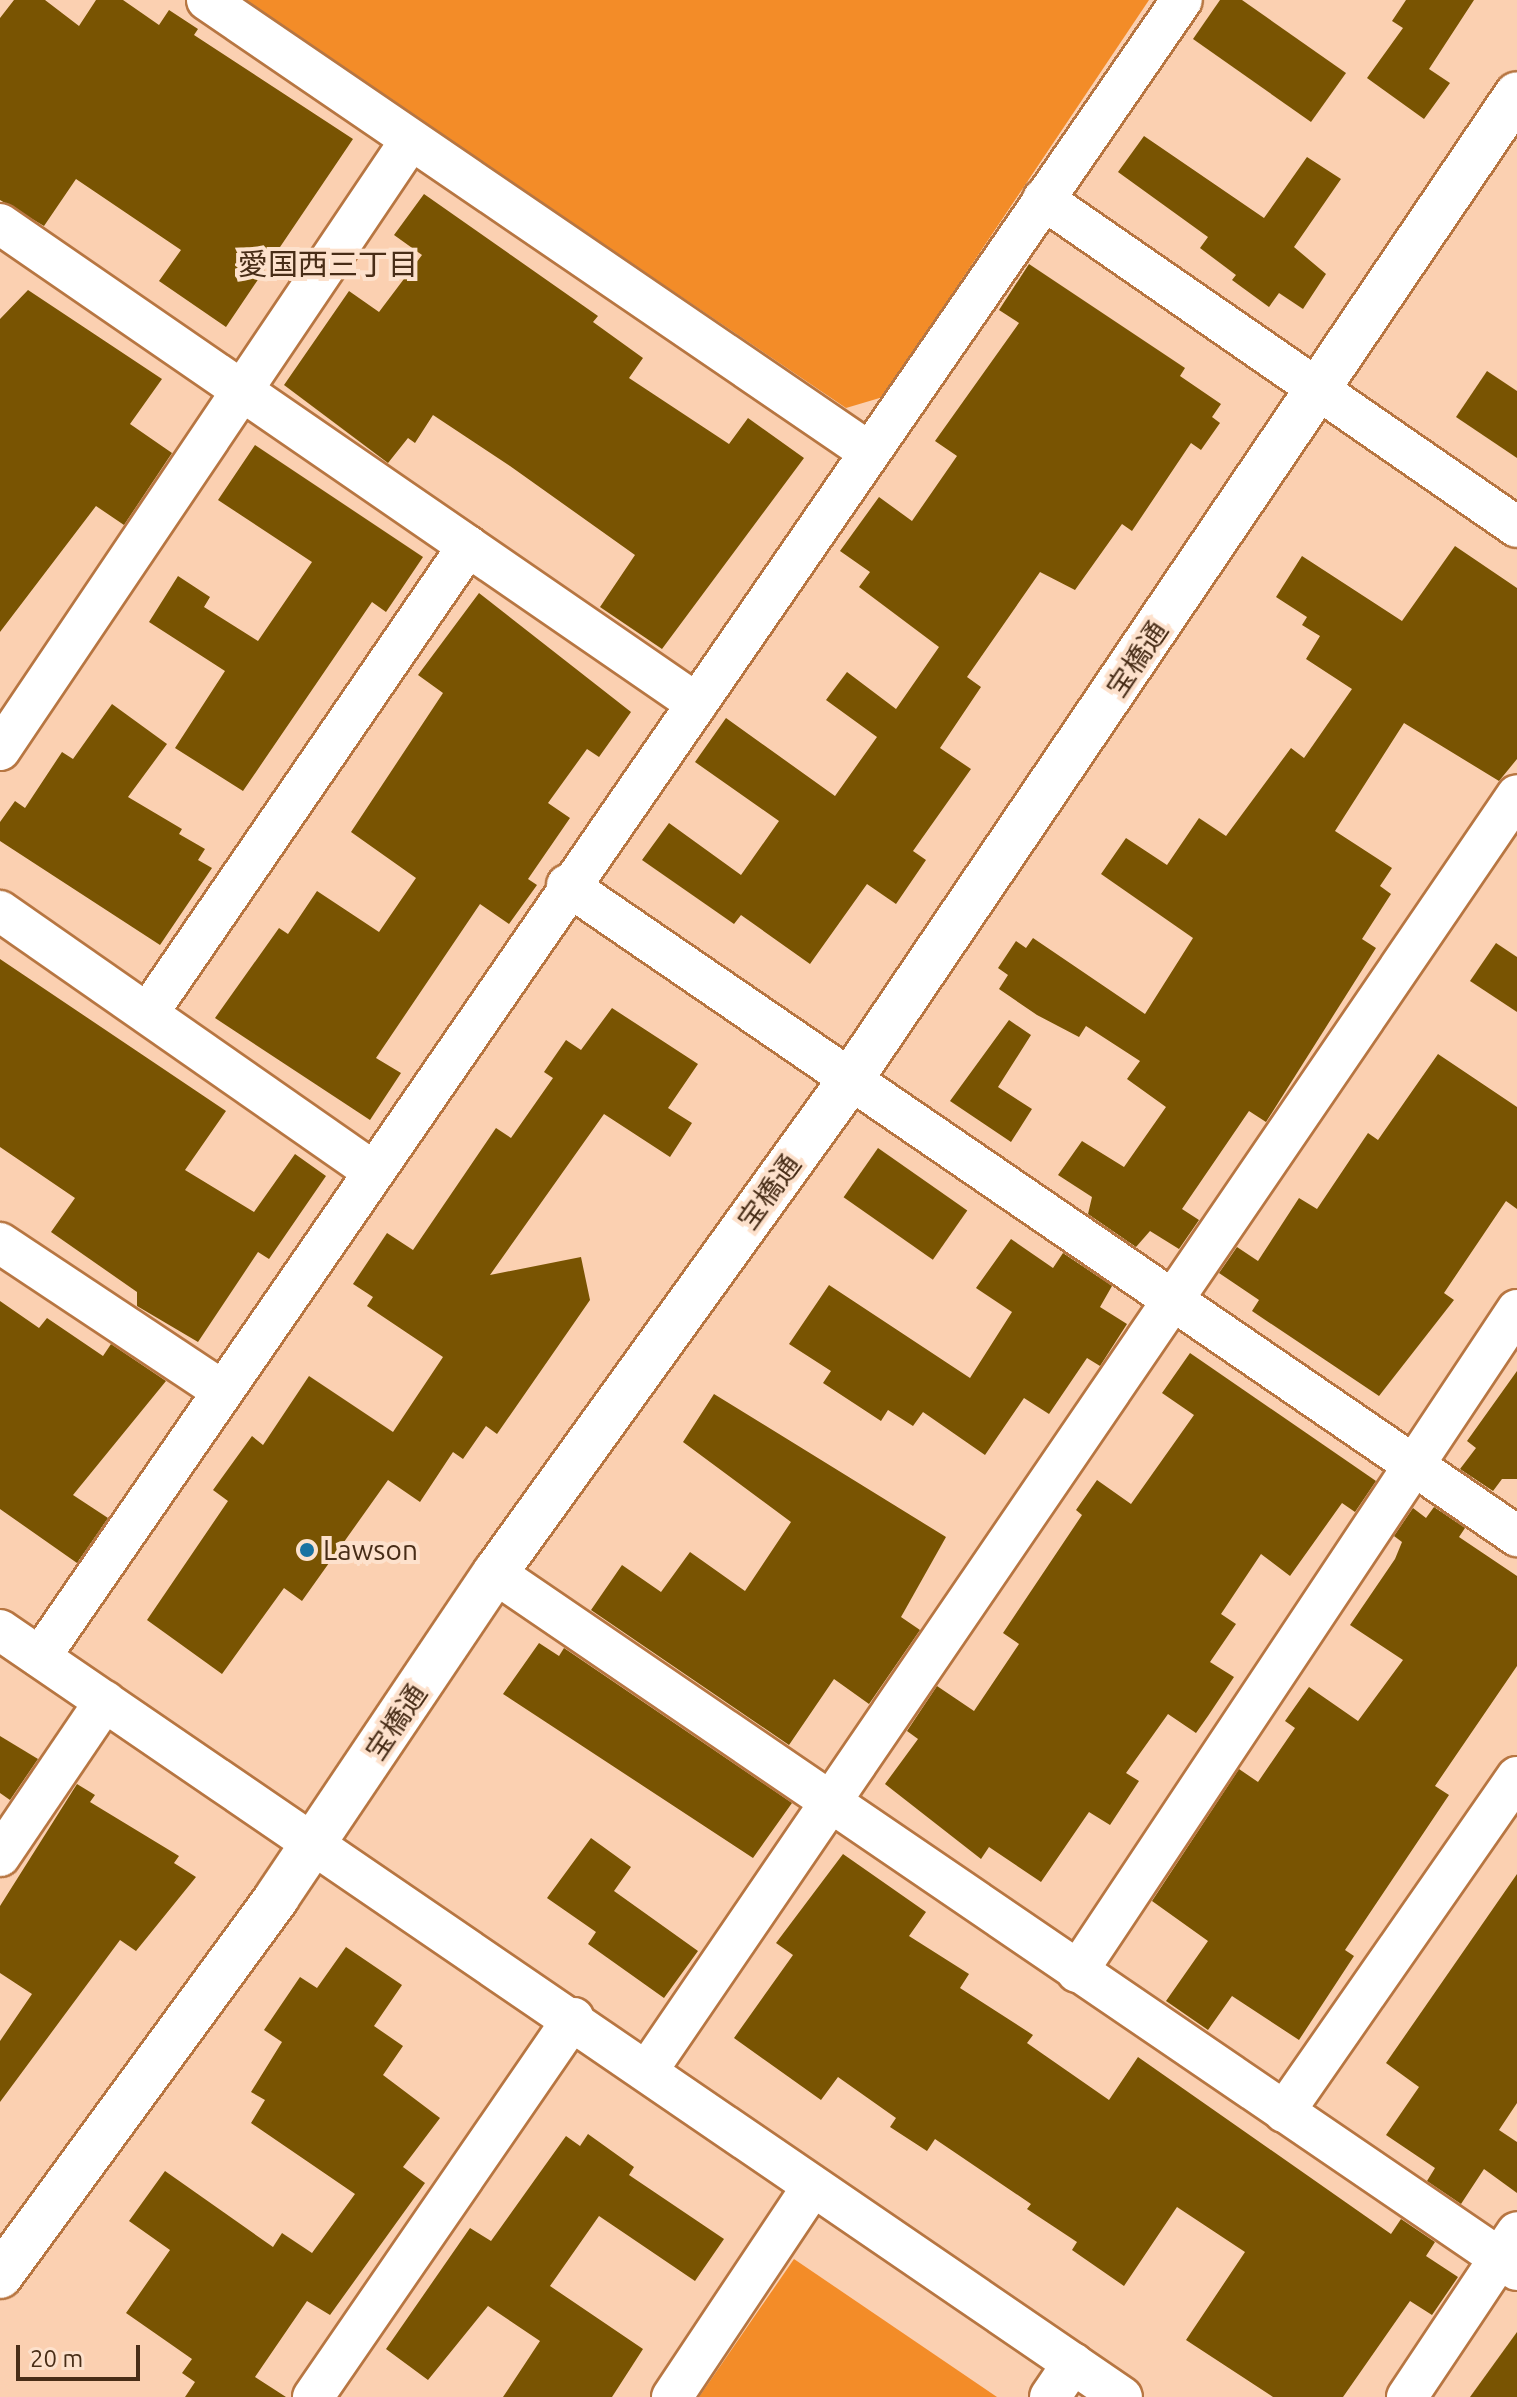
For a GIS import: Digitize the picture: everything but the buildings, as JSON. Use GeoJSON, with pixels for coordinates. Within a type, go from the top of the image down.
{"type":"FeatureCollection","features":[{"type":"Feature","properties":{"kind":"street"},"geometry":{"type":"LineString","coordinates":[[207,0],[869,452]]}},
{"type":"Feature","properties":{"kind":"street"},"geometry":{"type":"LineString","coordinates":[[40,1657],[567,885],[697,704],[1182,0]]}},
{"type":"Feature","properties":{"kind":"street","name":"宝橋通"},"geometry":{"type":"LineString","coordinates":[[0,2276],[317,1841],[495,1573],[850,1080],[1517,94]]}},
{"type":"Feature","properties":{"kind":"street"},"geometry":{"type":"LineString","coordinates":[[0,750],[245,393],[410,141]]}},
{"type":"Feature","properties":{"kind":"street"},"geometry":{"type":"LineString","coordinates":[[1043,199],[1517,527]]}},
{"type":"Feature","properties":{"kind":"street"},"geometry":{"type":"LineString","coordinates":[[1,227],[697,704]]}},
{"type":"Feature","properties":{"kind":"street"},"geometry":{"type":"LineString","coordinates":[[148,1013],[468,546]]}},
{"type":"Feature","properties":{"kind":"street"},"geometry":{"type":"LineString","coordinates":[[647,2071],[1517,795]]}},
{"type":"Feature","properties":{"kind":"street"},"geometry":{"type":"LineString","coordinates":[[567,885],[1517,1536]]}},
{"type":"Feature","properties":{"kind":"street"},"geometry":{"type":"LineString","coordinates":[[0,911],[371,1170]]}},
{"type":"Feature","properties":{"kind":"street"},"geometry":{"type":"LineString","coordinates":[[0,1243],[221,1390]]}},
{"type":"Feature","properties":{"kind":"street"},"geometry":{"type":"LineString","coordinates":[[1077,1972],[1517,1310]]}},
{"type":"Feature","properties":{"kind":"street"},"geometry":{"type":"LineString","coordinates":[[495,1573],[834,1799],[1077,1972],[1284,2112],[1511,2253],[1407,2397]]}},
{"type":"Feature","properties":{"kind":"street"},"geometry":{"type":"LineString","coordinates":[[0,1630],[317,1841],[812,2187],[1122,2397]]}},
{"type":"Feature","properties":{"kind":"street"},"geometry":{"type":"LineString","coordinates":[[0,1856],[105,1701]]}},
{"type":"Feature","properties":{"kind":"street"},"geometry":{"type":"LineString","coordinates":[[1284,2112],[1517,1777]]}},
{"type":"Feature","properties":{"kind":"street"},"geometry":{"type":"LineString","coordinates":[[313,2397],[573,2018]]}},
{"type":"Feature","properties":{"kind":"street"},"geometry":{"type":"LineString","coordinates":[[672,2397],[812,2187]]}},
{"type":"Feature","properties":{"kind":"street"},"geometry":{"type":"LineString","coordinates":[[1050,2397],[1073,2363]]}},
{"type":"Feature","properties":{"kind":"shaded area"},"geometry":{"type":"Polygon","coordinates":[[[242,0],[1149,0],[883,397],[846,408],[242,0]]]}},
{"type":"Feature","properties":{"kind":"shaded area"},"geometry":{"type":"Polygon","coordinates":[[[794,2259],[997,2397],[699,2397],[794,2259]]]}},
{"type":"Feature","properties":{"kind":"place","name":"Lawson"},"geometry":{"type":"Point","coordinates":[307,1550]}},
{"type":"Feature","properties":{"kind":"district","name":"愛国西三丁目"},"geometry":{"type":"Point","coordinates":[328,264]}}]}
